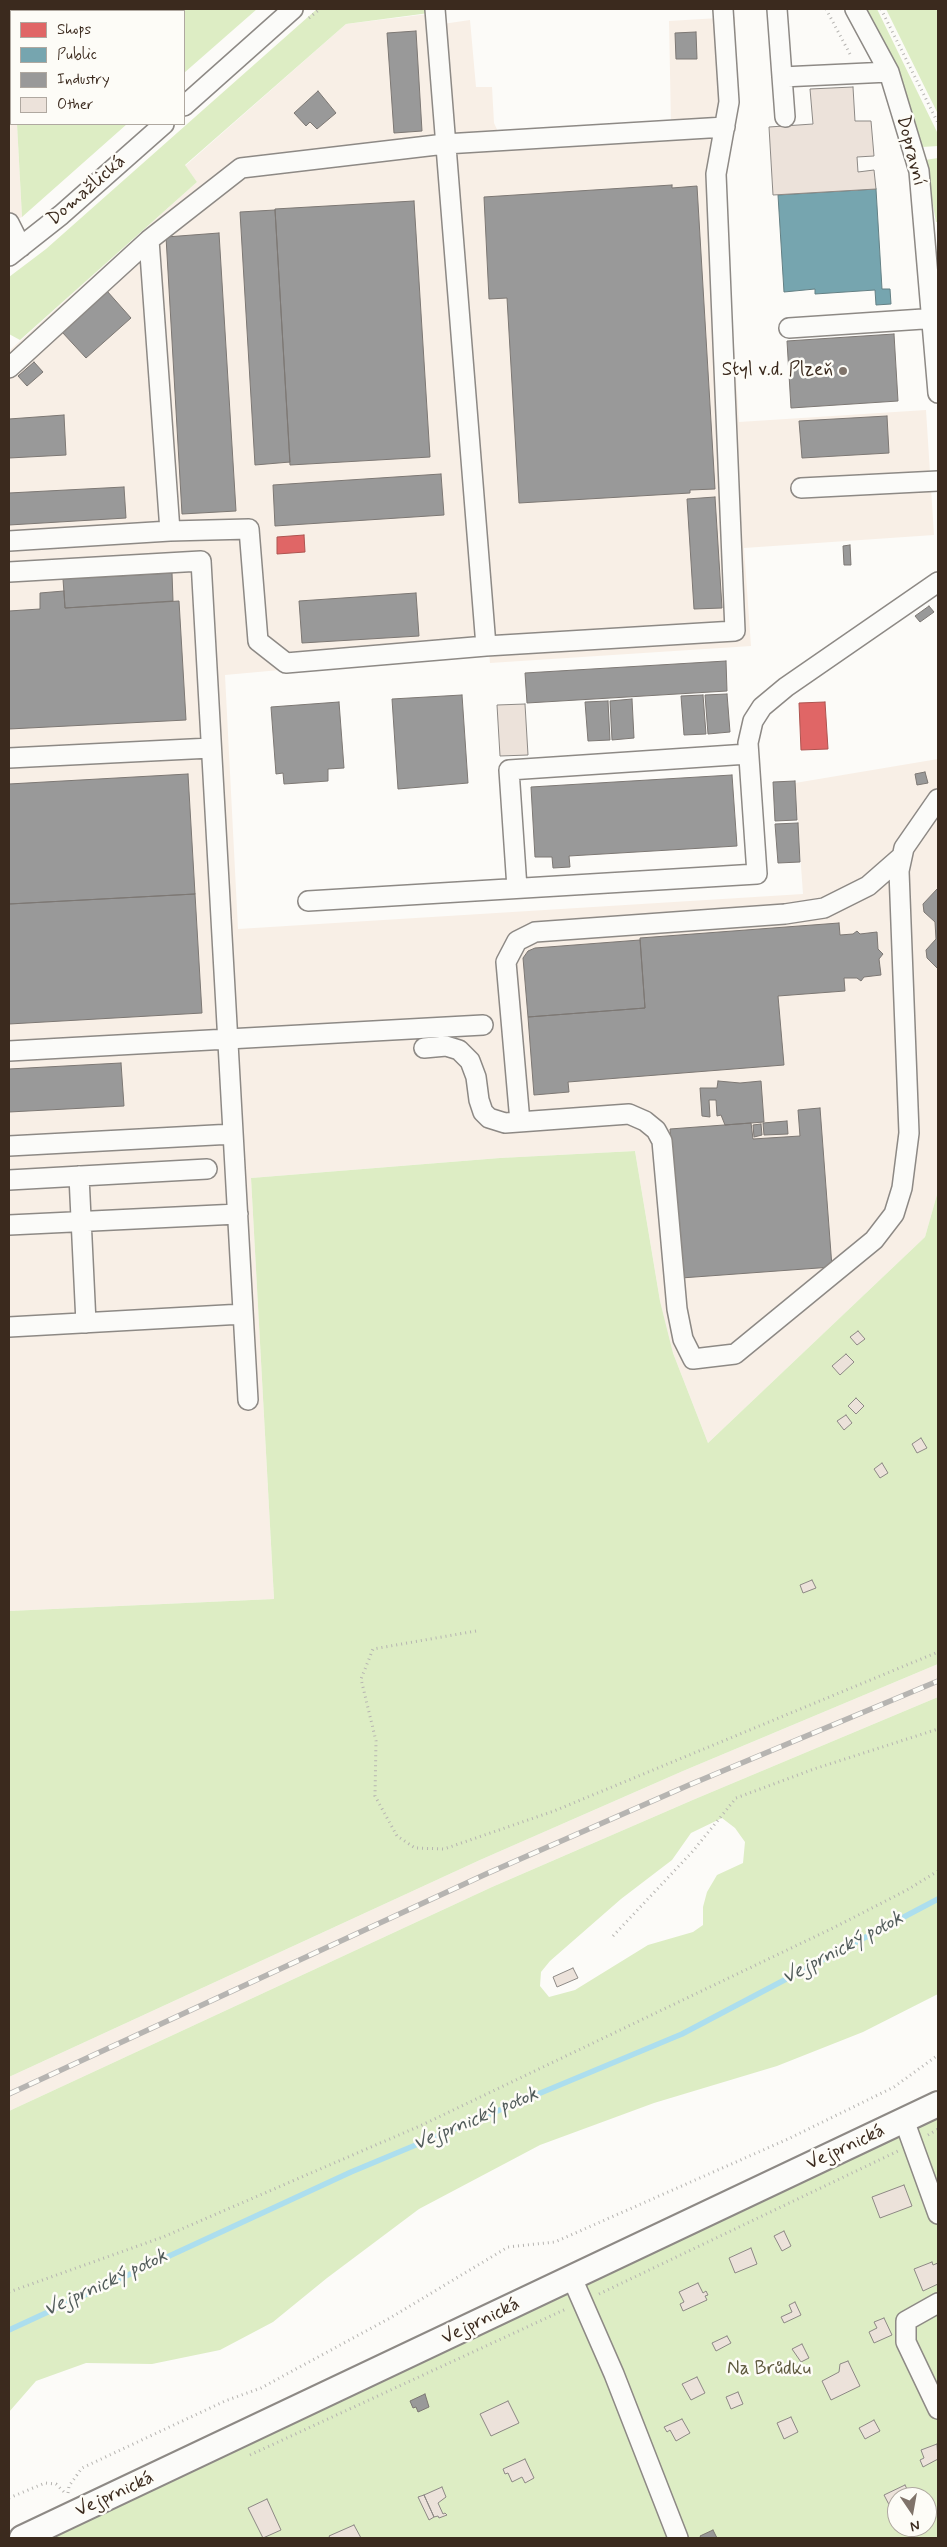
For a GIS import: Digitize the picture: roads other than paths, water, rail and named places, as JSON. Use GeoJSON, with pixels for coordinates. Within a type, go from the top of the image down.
{"type":"FeatureCollection","features":[{"type":"Feature","properties":{"kind":"main road","name":"Vejprnická"},"geometry":{"type":"LineString","coordinates":[[22,2538],[938,2104]]}},
{"type":"Feature","properties":{"kind":"street"},"geometry":{"type":"LineString","coordinates":[[185,105],[293,9]]}},
{"type":"Feature","properties":{"kind":"street"},"geometry":{"type":"LineString","coordinates":[[434,9],[486,646]]}},
{"type":"Feature","properties":{"kind":"street"},"geometry":{"type":"LineString","coordinates":[[9,541],[249,529],[258,641],[286,663],[486,646],[735,631],[716,174],[730,102],[724,9]]}},
{"type":"Feature","properties":{"kind":"street"},"geometry":{"type":"LineString","coordinates":[[777,9],[785,118]]}},
{"type":"Feature","properties":{"kind":"street","name":"Dopravní"},"geometry":{"type":"LineString","coordinates":[[855,9],[888,72],[919,171],[936,318],[938,393]]}},
{"type":"Feature","properties":{"kind":"street"},"geometry":{"type":"LineString","coordinates":[[782,77],[888,72]]}},
{"type":"Feature","properties":{"kind":"street","name":"Domažlická"},"geometry":{"type":"LineString","coordinates":[[15,252],[163,125]]}},
{"type":"Feature","properties":{"kind":"street"},"geometry":{"type":"LineString","coordinates":[[9,368],[149,240],[241,168],[446,144],[725,127]]}},
{"type":"Feature","properties":{"kind":"street"},"geometry":{"type":"LineString","coordinates":[[9,223],[15,252]]}},
{"type":"Feature","properties":{"kind":"street"},"geometry":{"type":"LineString","coordinates":[[149,240],[170,532]]}},
{"type":"Feature","properties":{"kind":"street"},"geometry":{"type":"LineString","coordinates":[[789,328],[936,318]]}},
{"type":"Feature","properties":{"kind":"street"},"geometry":{"type":"LineString","coordinates":[[802,488],[938,481]]}},
{"type":"Feature","properties":{"kind":"street"},"geometry":{"type":"LineString","coordinates":[[9,572],[201,561],[248,1400]]}},
{"type":"Feature","properties":{"kind":"street"},"geometry":{"type":"LineString","coordinates":[[308,900],[757,874],[748,754],[748,743],[753,721],[762,707],[786,687],[938,582]]}},
{"type":"Feature","properties":{"kind":"street"},"geometry":{"type":"LineString","coordinates":[[9,758],[211,748]]}},
{"type":"Feature","properties":{"kind":"street"},"geometry":{"type":"LineString","coordinates":[[517,888],[509,770],[748,754]]}},
{"type":"Feature","properties":{"kind":"street"},"geometry":{"type":"LineString","coordinates":[[424,1048],[446,1046],[459,1050],[470,1061],[476,1077],[479,1100],[483,1112],[489,1118],[505,1123],[629,1114],[646,1120],[656,1130],[662,1141],[676,1309],[683,1339],[693,1359],[735,1354],[874,1240],[894,1214],[902,1188],[909,1133],[898,871],[904,848],[938,799]]}},
{"type":"Feature","properties":{"kind":"street"},"geometry":{"type":"LineString","coordinates":[[520,1122],[506,962],[517,941],[535,932],[785,914],[824,908],[868,886],[900,858]]}},
{"type":"Feature","properties":{"kind":"street"},"geometry":{"type":"LineString","coordinates":[[9,1051],[484,1025]]}},
{"type":"Feature","properties":{"kind":"street"},"geometry":{"type":"LineString","coordinates":[[9,1146],[233,1134]]}},
{"type":"Feature","properties":{"kind":"street"},"geometry":{"type":"LineString","coordinates":[[9,1180],[208,1170]]}},
{"type":"Feature","properties":{"kind":"street"},"geometry":{"type":"LineString","coordinates":[[79,1176],[86,1323]]}},
{"type":"Feature","properties":{"kind":"street"},"geometry":{"type":"LineString","coordinates":[[9,1225],[238,1214]]}},
{"type":"Feature","properties":{"kind":"street"},"geometry":{"type":"LineString","coordinates":[[9,1328],[243,1314]]}},
{"type":"Feature","properties":{"kind":"street"},"geometry":{"type":"LineString","coordinates":[[904,2120],[938,2214]]}},
{"type":"Feature","properties":{"kind":"street"},"geometry":{"type":"LineString","coordinates":[[572,2278],[628,2409],[678,2538]]}},
{"type":"Feature","properties":{"kind":"street"},"geometry":{"type":"LineString","coordinates":[[938,2303],[906,2321],[906,2342],[938,2409]]}},
{"type":"Feature","properties":{"kind":"waterway","name":"Vejprnický potok"},"geometry":{"type":"LineString","coordinates":[[9,2330],[351,2172],[682,2034],[938,1899]]}},
{"type":"Feature","properties":{"kind":"railway"},"geometry":{"type":"LineString","coordinates":[[9,2094],[486,1874],[689,1785],[938,1681]]}},
{"type":"Feature","properties":{"kind":"place","name":"Styl v.d. Plzeň"},"geometry":{"type":"Point","coordinates":[843,371]}},
{"type":"Feature","properties":{"kind":"park label","name":"Na Brůdku"},"geometry":{"type":"Point","coordinates":[769,2370]}}]}
